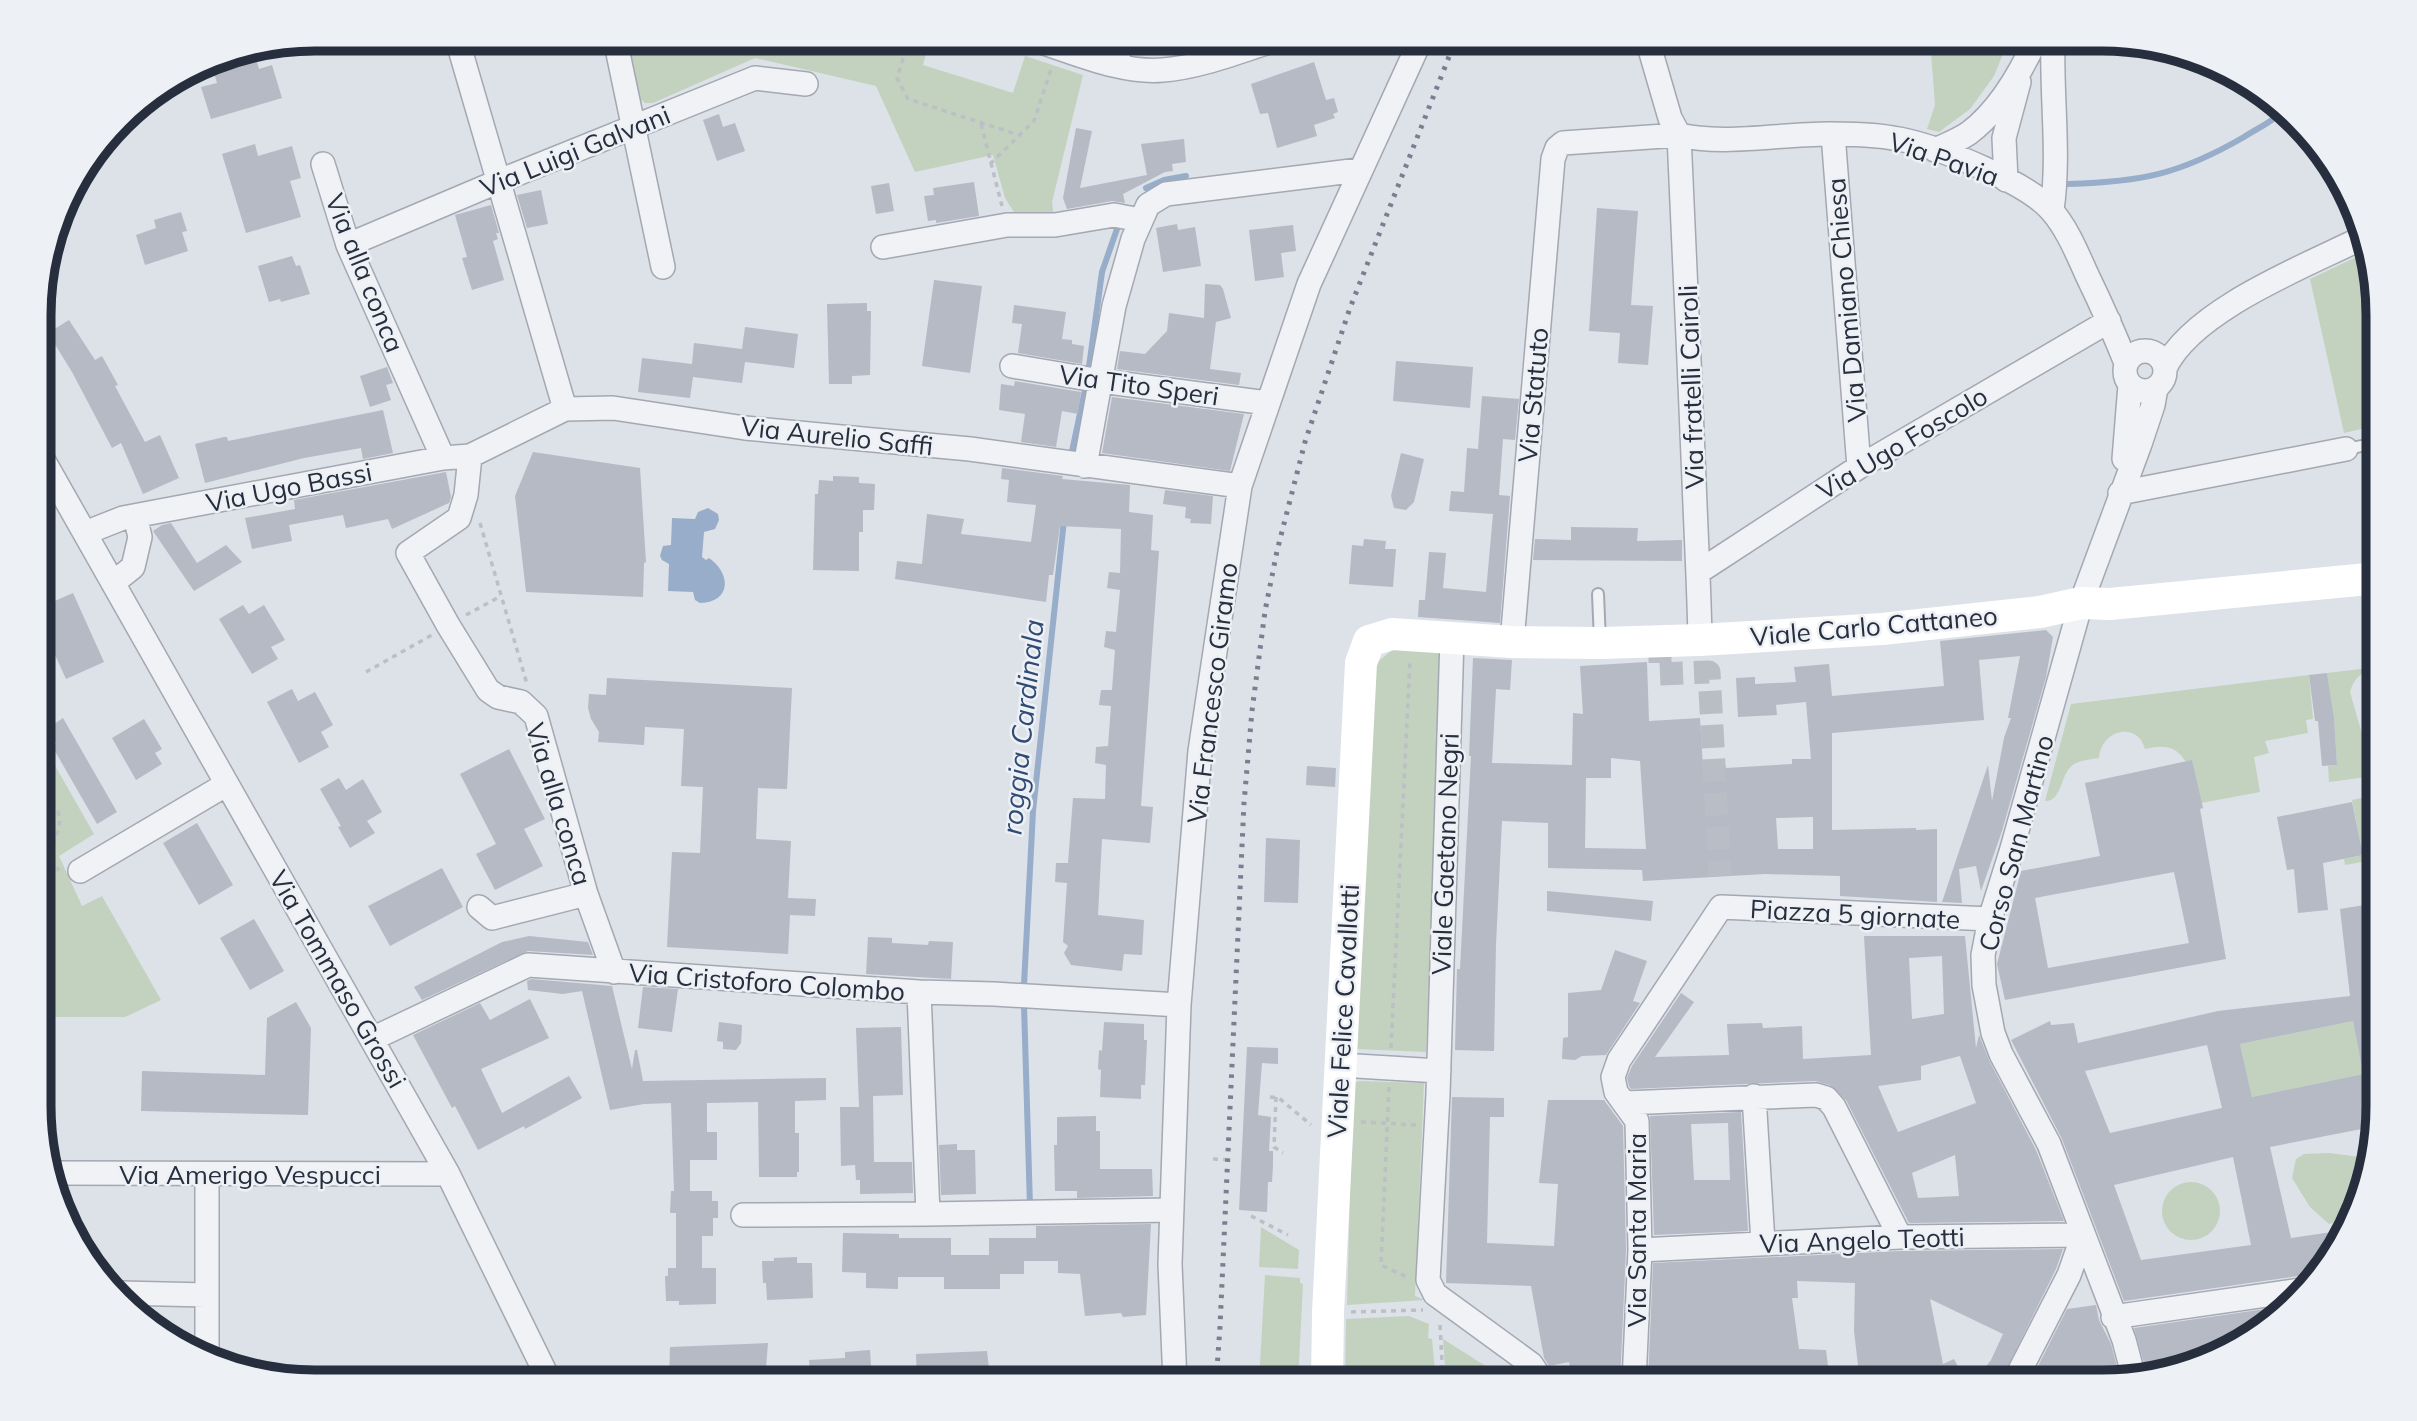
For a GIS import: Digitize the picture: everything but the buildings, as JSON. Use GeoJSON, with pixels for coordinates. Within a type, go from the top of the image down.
{"type":"FeatureCollection","features":[{"type":"Feature","properties":{"kind":"street"},"geometry":{"type":"LineString","coordinates":[[461,51],[565,409]]}},
{"type":"Feature","properties":{"kind":"street"},"geometry":{"type":"LineString","coordinates":[[618,51],[663,267]]}},
{"type":"Feature","properties":{"kind":"street"},"geometry":{"type":"LineString","coordinates":[[1072,51],[1142,70],[1174,68],[1234,51]]}},
{"type":"Feature","properties":{"kind":"street"},"geometry":{"type":"LineString","coordinates":[[1117,51],[1120,66]]}},
{"type":"Feature","properties":{"kind":"street","name":"Via Francesco Giramo"},"geometry":{"type":"LineString","coordinates":[[1174,1370],[1170,1264],[1180,1005],[1200,751],[1240,486],[1309,284],[1414,51]]}},
{"type":"Feature","properties":{"kind":"street","name":"Via fratelli Cairoli"},"geometry":{"type":"LineString","coordinates":[[1651,51],[1670,118],[1679,135],[1700,571],[1700,640]]}},
{"type":"Feature","properties":{"kind":"street"},"geometry":{"type":"LineString","coordinates":[[2006,180],[2004,138],[2021,72],[2030,51]]}},
{"type":"Feature","properties":{"kind":"street"},"geometry":{"type":"LineString","coordinates":[[2052,210],[2056,182],[2053,51]]}},
{"type":"Feature","properties":{"kind":"street"},"geometry":{"type":"LineString","coordinates":[[1934,150],[1969,133],[1992,111],[2021,72]]}},
{"type":"Feature","properties":{"kind":"street","name":"Via Luigi Galvani"},"geometry":{"type":"LineString","coordinates":[[348,245],[755,78],[806,83]]}},
{"type":"Feature","properties":{"kind":"street","name":"Via Pavia"},"geometry":{"type":"LineString","coordinates":[[1556,148],[1563,143],[1679,135],[1692,138],[1833,134],[1883,136],[1934,150],[2006,180],[2034,195],[2052,210],[2074,245],[2109,321],[2145,363],[2128,425],[2120,493],[2081,603]]}},
{"type":"Feature","properties":{"kind":"street","name":"Via Damiano Chiesa"},"geometry":{"type":"LineString","coordinates":[[1833,134],[1859,467]]}},
{"type":"Feature","properties":{"kind":"street","name":"Via Statuto"},"geometry":{"type":"LineString","coordinates":[[1512,642],[1556,148]]}},
{"type":"Feature","properties":{"kind":"street","name":"Via alla conca"},"geometry":{"type":"LineString","coordinates":[[323,164],[348,245],[443,458]]}},
{"type":"Feature","properties":{"kind":"street"},"geometry":{"type":"LineString","coordinates":[[1085,466],[1114,306],[1140,220],[1149,205],[1166,194],[1359,170]]}},
{"type":"Feature","properties":{"kind":"street"},"geometry":{"type":"LineString","coordinates":[[883,247],[1007,225],[1055,225],[1114,215],[1140,220]]}},
{"type":"Feature","properties":{"kind":"street"},"geometry":{"type":"LineString","coordinates":[[2145,363],[2238,300],[2356,241]]}},
{"type":"Feature","properties":{"kind":"street","name":"Via Ugo Foscolo"},"geometry":{"type":"LineString","coordinates":[[1700,571],[1859,467],[2109,321]]}},
{"type":"Feature","properties":{"kind":"street","name":"Via Tito Speri"},"geometry":{"type":"LineString","coordinates":[[1012,366],[1267,403]]}},
{"type":"Feature","properties":{"kind":"street","name":"Via Aurelio Saffi"},"geometry":{"type":"LineString","coordinates":[[443,458],[470,456],[565,409],[613,408],[745,428],[970,449],[1240,486]]}},
{"type":"Feature","properties":{"kind":"street"},"geometry":{"type":"LineString","coordinates":[[2120,493],[2346,449]]}},
{"type":"Feature","properties":{"kind":"street","name":"Via alla conca"},"geometry":{"type":"LineString","coordinates":[[470,456],[466,495],[459,518],[408,553],[488,690],[498,697],[521,702],[536,716],[586,894],[614,972]]}},
{"type":"Feature","properties":{"kind":"street","name":"Via Ugo Bassi"},"geometry":{"type":"LineString","coordinates":[[85,533],[135,516],[443,458]]}},
{"type":"Feature","properties":{"kind":"street","name":"Via Tommaso Grossi"},"geometry":{"type":"LineString","coordinates":[[51,474],[448,1174],[544,1370]]}},
{"type":"Feature","properties":{"kind":"street"},"geometry":{"type":"LineString","coordinates":[[113,583],[134,567],[140,537],[135,516]]}},
{"type":"Feature","properties":{"kind":"street","name":"Viale Carlo Cattaneo"},"geometry":{"type":"LineString","coordinates":[[1369,641],[1392,634],[1512,642],[1601,643],[1882,629],[2040,612],[2081,603],[2110,604],[2366,579]]}},
{"type":"Feature","properties":{"kind":"street","name":"Corso San Martino"},"geometry":{"type":"LineString","coordinates":[[2081,603],[1990,919],[1983,955],[1984,985],[1993,1032],[2001,1054],[2049,1144],[2124,1340],[2132,1369]]}},
{"type":"Feature","properties":{"kind":"street","name":"Viale Gaetano Negri"},"geometry":{"type":"LineString","coordinates":[[1452,638],[1439,1071],[1428,1280],[1435,1294],[1531,1364],[1535,1370]]}},
{"type":"Feature","properties":{"kind":"street","name":"Viale Felice Cavallotti"},"geometry":{"type":"LineString","coordinates":[[1327,1370],[1361,663],[1369,641]]}},
{"type":"Feature","properties":{"kind":"street"},"geometry":{"type":"LineString","coordinates":[[80,871],[227,784]]}},
{"type":"Feature","properties":{"kind":"street"},"geometry":{"type":"LineString","coordinates":[[479,907],[492,918],[586,894]]}},
{"type":"Feature","properties":{"kind":"street","name":"Piazza 5 giornate"},"geometry":{"type":"LineString","coordinates":[[1720,907],[1990,919]]}},
{"type":"Feature","properties":{"kind":"street","name":"Via Santa Maria"},"geometry":{"type":"LineString","coordinates":[[1635,1370],[1640,1250],[1637,1121],[1616,1091],[1613,1077],[1619,1060],[1720,907]]}},
{"type":"Feature","properties":{"kind":"street","name":"Via Cristoforo Colombo"},"geometry":{"type":"LineString","coordinates":[[372,1039],[528,965],[919,992],[994,993],[1180,1005]]}},
{"type":"Feature","properties":{"kind":"street"},"geometry":{"type":"LineString","coordinates":[[919,992],[928,1214]]}},
{"type":"Feature","properties":{"kind":"street"},"geometry":{"type":"LineString","coordinates":[[1340,1065],[1439,1071]]}},
{"type":"Feature","properties":{"kind":"street"},"geometry":{"type":"LineString","coordinates":[[1626,1103],[1754,1096],[1816,1095],[1826,1098],[1834,1107],[1900,1237]]}},
{"type":"Feature","properties":{"kind":"street"},"geometry":{"type":"LineString","coordinates":[[1754,1096],[1763,1243]]}},
{"type":"Feature","properties":{"kind":"street","name":"Via Amerigo Vespucci"},"geometry":{"type":"LineString","coordinates":[[60,1173],[448,1174]]}},
{"type":"Feature","properties":{"kind":"street"},"geometry":{"type":"LineString","coordinates":[[207,1175],[207,1347]]}},
{"type":"Feature","properties":{"kind":"street"},"geometry":{"type":"LineString","coordinates":[[743,1214],[1172,1210]]}},
{"type":"Feature","properties":{"kind":"street"},"geometry":{"type":"LineString","coordinates":[[2020,1370],[2069,1275],[2083,1236]]}},
{"type":"Feature","properties":{"kind":"street","name":"Via Angelo Teotti"},"geometry":{"type":"LineString","coordinates":[[1640,1250],[1900,1237],[2083,1236]]}},
{"type":"Feature","properties":{"kind":"street"},"geometry":{"type":"LineString","coordinates":[[2113,1317],[2290,1292]]}},
{"type":"Feature","properties":{"kind":"street"},"geometry":{"type":"LineString","coordinates":[[128,1293],[206,1295]]}},
{"type":"Feature","properties":{"kind":"lane"},"geometry":{"type":"LineString","coordinates":[[2346,449],[2366,445]]}},
{"type":"Feature","properties":{"kind":"lane"},"geometry":{"type":"LineString","coordinates":[[1598,594],[1601,643]]}},
{"type":"Feature","properties":{"kind":"path"},"geometry":{"type":"LineString","coordinates":[[905,51],[897,78],[908,99],[1019,135]]}},
{"type":"Feature","properties":{"kind":"path"},"geometry":{"type":"LineString","coordinates":[[990,164],[1034,121],[1058,51]]}},
{"type":"Feature","properties":{"kind":"path"},"geometry":{"type":"LineString","coordinates":[[981,124],[1007,225]]}},
{"type":"Feature","properties":{"kind":"path"},"geometry":{"type":"LineString","coordinates":[[466,495],[474,503],[536,716]]}},
{"type":"Feature","properties":{"kind":"path"},"geometry":{"type":"LineString","coordinates":[[1411,635],[1381,1265],[1412,1280]]}},
{"type":"Feature","properties":{"kind":"path"},"geometry":{"type":"LineString","coordinates":[[51,801],[60,820],[51,849]]}},
{"type":"Feature","properties":{"kind":"path"},"geometry":{"type":"LineString","coordinates":[[51,857],[64,878],[80,871]]}},
{"type":"Feature","properties":{"kind":"path"},"geometry":{"type":"LineString","coordinates":[[1283,1153],[1273,1147],[1273,1097],[1311,1125]]}},
{"type":"Feature","properties":{"kind":"path"},"geometry":{"type":"LineString","coordinates":[[1350,1122],[1436,1126]]}},
{"type":"Feature","properties":{"kind":"path"},"geometry":{"type":"LineString","coordinates":[[1213,1159],[1233,1160]]}},
{"type":"Feature","properties":{"kind":"path"},"geometry":{"type":"LineString","coordinates":[[1251,1216],[1288,1235]]}},
{"type":"Feature","properties":{"kind":"path"},"geometry":{"type":"LineString","coordinates":[[1342,1312],[1434,1310]]}},
{"type":"Feature","properties":{"kind":"path"},"geometry":{"type":"LineString","coordinates":[[1440,1319],[1442,1370]]}},
{"type":"Feature","properties":{"kind":"green space"},"geometry":{"type":"Polygon","coordinates":[[[629,51],[927,51],[923,65],[1013,93],[1025,56],[1083,75],[1052,202],[1054,218],[1019,220],[1005,198],[993,155],[915,172],[876,86],[755,58],[653,103],[645,103],[637,91],[629,51]]]}},
{"type":"Feature","properties":{"kind":"green space"},"geometry":{"type":"Polygon","coordinates":[[[1931,51],[2004,51],[1994,76],[1970,109],[1939,132],[1927,129],[1935,105],[1931,51]]]}},
{"type":"Feature","properties":{"kind":"green space"},"geometry":{"type":"Polygon","coordinates":[[[2359,256],[2366,297],[2366,428],[2344,433],[2310,279],[2359,256]]]}},
{"type":"Feature","properties":{"kind":"green space"},"geometry":{"type":"Polygon","coordinates":[[[1393,649],[1434,649],[1441,656],[1442,668],[1426,1052],[1356,1049],[1373,666],[1393,649]]]}},
{"type":"Feature","properties":{"kind":"green space"},"geometry":{"type":"Polygon","coordinates":[[[2366,668],[2366,672],[2354,682],[2350,692],[2366,748],[2366,777],[2329,782],[2328,766],[2337,765],[2334,717],[2327,673],[2366,668]]]}},
{"type":"Feature","properties":{"kind":"green space"},"geometry":{"type":"Polygon","coordinates":[[[2309,675],[2313,719],[2306,720],[2308,733],[2265,741],[2269,753],[2254,757],[2260,792],[2201,803],[2192,761],[2186,762],[2173,749],[2145,749],[2135,735],[2120,732],[2106,740],[2099,758],[2079,762],[2071,767],[2059,791],[2051,800],[2045,801],[2071,704],[2309,675]]]}},
{"type":"Feature","properties":{"kind":"green space"},"geometry":{"type":"Polygon","coordinates":[[[51,759],[94,834],[59,856],[82,906],[102,896],[161,1000],[125,1017],[51,1017],[51,759]]]}},
{"type":"Feature","properties":{"kind":"green space"},"geometry":{"type":"Polygon","coordinates":[[[2366,797],[2366,861],[2345,865],[2344,859],[2363,855],[2352,800],[2366,797]]]}},
{"type":"Feature","properties":{"kind":"green space"},"geometry":{"type":"Polygon","coordinates":[[[2353,1021],[2363,1074],[2252,1097],[2240,1044],[2353,1021]]]}},
{"type":"Feature","properties":{"kind":"green space"},"geometry":{"type":"Polygon","coordinates":[[[1353,1083],[1424,1083],[1415,1296],[1425,1300],[1347,1305],[1353,1083]]]}},
{"type":"Feature","properties":{"kind":"green space"},"geometry":{"type":"Polygon","coordinates":[[[2329,1153],[2360,1157],[2352,1191],[2340,1221],[2329,1224],[2310,1207],[2292,1178],[2296,1159],[2304,1154],[2329,1153]]]}},
{"type":"Feature","properties":{"kind":"green space"},"geometry":{"type":"Polygon","coordinates":[[[2191,1182],[2202,1184],[2215,1195],[2220,1211],[2218,1222],[2207,1235],[2191,1240],[2180,1238],[2167,1227],[2162,1211],[2164,1200],[2175,1187],[2191,1182]]]}},
{"type":"Feature","properties":{"kind":"green space"},"geometry":{"type":"Polygon","coordinates":[[[1261,1227],[1299,1250],[1298,1269],[1259,1267],[1261,1227]]]}},
{"type":"Feature","properties":{"kind":"green space"},"geometry":{"type":"Polygon","coordinates":[[[1265,1275],[1300,1278],[1300,1283],[1303,1284],[1299,1370],[1260,1370],[1265,1275]]]}},
{"type":"Feature","properties":{"kind":"green space"},"geometry":{"type":"Polygon","coordinates":[[[1409,1316],[1429,1324],[1428,1338],[1432,1339],[1435,1370],[1345,1370],[1346,1319],[1409,1316]]]}},
{"type":"Feature","properties":{"kind":"green space"},"geometry":{"type":"Polygon","coordinates":[[[1443,1339],[1492,1370],[1445,1370],[1443,1339]]]}},
{"type":"Feature","properties":{"kind":"water"},"geometry":{"type":"Polygon","coordinates":[[[708,508],[718,514],[719,520],[715,529],[704,532],[702,557],[706,560],[709,558],[716,564],[725,586],[718,598],[700,603],[695,600],[693,592],[668,591],[669,564],[660,556],[663,546],[671,545],[672,518],[695,519],[698,512],[708,508]]]}},
{"type":"Feature","properties":{"kind":"waterway","name":"roggia Cardinala"},"geometry":{"type":"LineString","coordinates":[[2068,184],[2118,181],[2180,168],[2221,150],[2276,116]]}},
{"type":"Feature","properties":{"kind":"waterway","name":"roggia Cardinala"},"geometry":{"type":"LineString","coordinates":[[1146,188],[1164,180],[1186,176]]}},
{"type":"Feature","properties":{"kind":"waterway","name":"roggia Cardinala"},"geometry":{"type":"LineString","coordinates":[[1088,374],[1102,272],[1117,229]]}},
{"type":"Feature","properties":{"kind":"waterway","name":"roggia Cardinala"},"geometry":{"type":"LineString","coordinates":[[1071,456],[1086,385]]}},
{"type":"Feature","properties":{"kind":"waterway","name":"roggia Cardinala"},"geometry":{"type":"LineString","coordinates":[[1024,985],[1033,811],[1064,520]]}},
{"type":"Feature","properties":{"kind":"waterway","name":"roggia Cardinala"},"geometry":{"type":"LineString","coordinates":[[1024,1005],[1030,1206]]}},
{"type":"Feature","properties":{"kind":"tunnel"},"geometry":{"type":"LineString","coordinates":[[1660,640],[1660,674],[1709,672],[1720,876]]}},
{"type":"Feature","properties":{"kind":"railway"},"geometry":{"type":"LineString","coordinates":[[1217,1370],[1244,803],[1265,611],[1277,551],[1305,442],[1350,308],[1451,51]]}}]}
